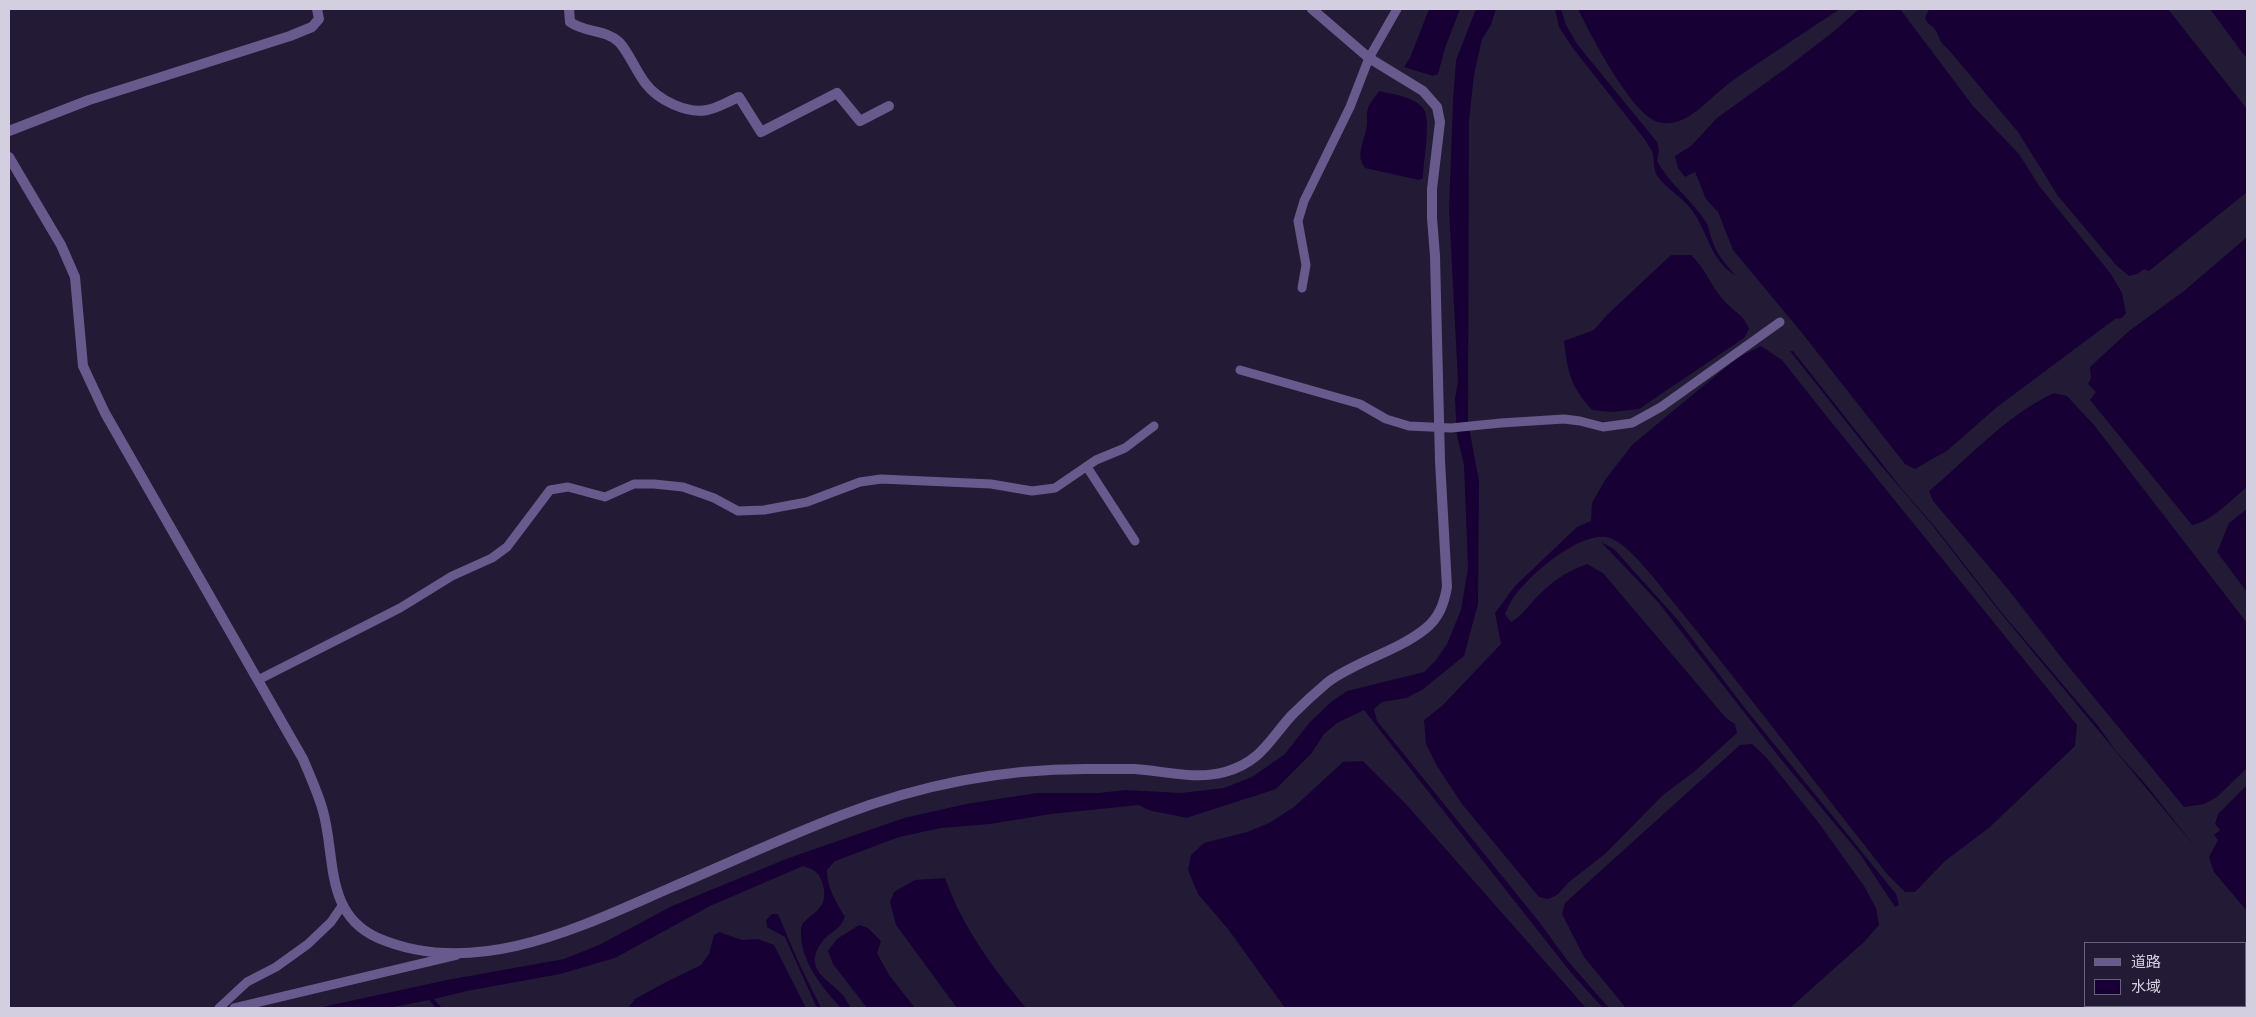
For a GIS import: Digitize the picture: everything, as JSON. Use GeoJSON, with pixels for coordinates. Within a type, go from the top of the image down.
{"type":"FeatureCollection","features":[{"type":"Feature","properties":{"kind":"street"},"geometry":{"type":"LineString","coordinates":[[9,131],[89,100],[290,36],[312,27],[319,18],[317,9]]}},
{"type":"Feature","properties":{"kind":"street"},"geometry":{"type":"LineString","coordinates":[[569,9],[570,22],[577,27],[601,32],[619,42],[647,86],[670,104],[695,110],[707,110],[739,97],[761,132],[837,93],[860,121],[888,106]]}},
{"type":"Feature","properties":{"kind":"street"},"geometry":{"type":"LineString","coordinates":[[9,157],[61,245],[75,277],[83,366],[105,413],[303,759],[323,812],[332,875],[342,906],[353,921],[374,936],[405,948],[461,954],[502,950],[568,932],[844,814],[918,790],[1003,774],[1062,769],[1135,769],[1203,775],[1223,773],[1242,765],[1262,753],[1290,717],[1327,683],[1348,669],[1413,637],[1427,628],[1438,616],[1444,604],[1447,587],[1440,428],[1436,256],[1432,218],[1432,188],[1440,122],[1437,108],[1423,91],[1369,58],[1312,9]]}},
{"type":"Feature","properties":{"kind":"lane"},"geometry":{"type":"LineString","coordinates":[[1302,288],[1306,265],[1298,222],[1302,208],[1350,107],[1369,58],[1397,9]]}},
{"type":"Feature","properties":{"kind":"lane"},"geometry":{"type":"LineString","coordinates":[[1240,370],[1360,404],[1386,418],[1409,426],[1452,428],[1564,419],[1603,427],[1632,423],[1661,407],[1780,322]]}},
{"type":"Feature","properties":{"kind":"lane"},"geometry":{"type":"LineString","coordinates":[[258,680],[400,608],[452,576],[492,558],[507,547],[550,490],[568,487],[605,497],[634,484],[683,487],[714,498],[738,511],[764,510],[807,502],[860,482],[881,479],[991,484],[1032,491],[1055,488],[1096,460],[1124,448],[1154,426]]}},
{"type":"Feature","properties":{"kind":"lane"},"geometry":{"type":"LineString","coordinates":[[1088,467],[1135,541]]}},
{"type":"Feature","properties":{"kind":"lane"},"geometry":{"type":"LineString","coordinates":[[219,1008],[247,982],[276,966],[308,944],[331,922],[342,906]]}},
{"type":"Feature","properties":{"kind":"lane"},"geometry":{"type":"LineString","coordinates":[[234,1008],[461,954]]}},
{"type":"Feature","properties":{"kind":"water"},"geometry":{"type":"Polygon","coordinates":[[[1429,9],[1460,9],[1445,48],[1438,74],[1433,76],[1404,67],[1410,58],[1429,9]]]}},
{"type":"Feature","properties":{"kind":"water"},"geometry":{"type":"Polygon","coordinates":[[[1476,9],[1496,9],[1491,25],[1482,39],[1474,75],[1469,120],[1468,422],[1479,481],[1478,604],[1464,656],[1422,690],[1406,698],[1382,702],[1374,709],[1377,721],[1540,923],[1567,960],[1609,1008],[1603,1008],[1572,974],[1364,710],[1337,723],[1324,734],[1311,754],[1276,789],[1186,818],[1156,812],[1139,805],[1051,814],[990,824],[941,828],[899,837],[835,861],[827,870],[827,877],[833,895],[845,917],[840,926],[822,942],[815,959],[819,973],[843,995],[851,1008],[841,1008],[834,1000],[814,973],[804,953],[802,925],[820,907],[824,893],[821,879],[817,873],[803,866],[710,906],[615,958],[560,974],[434,999],[442,1008],[436,1008],[429,1000],[388,1008],[318,1008],[447,980],[564,959],[599,945],[672,906],[786,859],[904,818],[966,804],[1037,793],[1098,793],[1126,790],[1181,793],[1224,788],[1252,777],[1285,754],[1310,722],[1331,702],[1347,691],[1424,672],[1436,660],[1447,644],[1461,610],[1468,568],[1464,465],[1457,436],[1455,399],[1458,381],[1449,210],[1456,60],[1476,9]]]}},
{"type":"Feature","properties":{"kind":"water"},"geometry":{"type":"Polygon","coordinates":[[[1555,9],[1561,9],[1566,25],[1577,44],[1657,142],[1659,150],[1657,161],[1662,170],[1706,222],[1716,250],[1736,276],[1720,262],[1691,209],[1658,177],[1652,151],[1646,141],[1572,47],[1559,27],[1555,9]]]}},
{"type":"Feature","properties":{"kind":"water"},"geometry":{"type":"Polygon","coordinates":[[[1578,9],[1840,9],[1732,81],[1688,117],[1677,122],[1666,123],[1658,122],[1648,116],[1624,90],[1578,9]]]}},
{"type":"Feature","properties":{"kind":"water"},"geometry":{"type":"Polygon","coordinates":[[[1859,9],[1900,9],[1973,106],[2019,154],[2040,187],[2111,274],[2122,293],[2126,313],[2122,318],[2115,319],[1997,407],[1948,450],[1915,469],[1905,464],[1802,333],[1733,250],[1718,212],[1706,199],[1695,172],[1685,177],[1678,168],[1675,156],[1691,146],[1717,118],[1785,69],[1859,9]]]}},
{"type":"Feature","properties":{"kind":"water"},"geometry":{"type":"Polygon","coordinates":[[[1929,9],[2168,9],[2247,109],[2247,192],[2149,271],[2144,269],[2137,274],[2129,276],[2116,265],[2058,196],[2018,132],[1942,43],[1936,31],[1925,18],[1929,9]]]}},
{"type":"Feature","properties":{"kind":"water"},"geometry":{"type":"Polygon","coordinates":[[[2210,9],[2247,9],[2247,58],[2244,55],[2210,9]]]}},
{"type":"Feature","properties":{"kind":"water"},"geometry":{"type":"Polygon","coordinates":[[[1379,91],[1402,96],[1414,101],[1426,113],[1427,130],[1423,178],[1419,180],[1365,168],[1362,163],[1361,152],[1367,123],[1367,110],[1379,91]]]}},
{"type":"Feature","properties":{"kind":"water"},"geometry":{"type":"Polygon","coordinates":[[[2247,237],[2247,487],[2214,515],[2192,525],[2090,400],[2096,392],[2088,384],[2091,378],[2090,367],[2129,331],[2184,291],[2247,237]]]}},
{"type":"Feature","properties":{"kind":"water"},"geometry":{"type":"Polygon","coordinates":[[[1671,255],[1691,255],[1701,266],[1721,297],[1742,317],[1749,329],[1744,338],[1639,409],[1611,412],[1592,410],[1579,393],[1571,378],[1564,341],[1594,330],[1607,315],[1671,255]]]}},
{"type":"Feature","properties":{"kind":"water"},"geometry":{"type":"Polygon","coordinates":[[[1761,346],[1782,360],[2077,725],[2075,746],[1990,827],[1945,861],[1915,892],[1905,892],[1887,874],[1731,674],[1637,558],[1618,542],[1610,538],[1598,537],[1585,540],[1555,557],[1541,568],[1519,591],[1505,614],[1511,622],[1551,583],[1564,574],[1587,564],[1603,573],[1726,718],[1735,724],[1737,733],[1695,771],[1663,795],[1605,854],[1569,882],[1557,895],[1548,899],[1539,897],[1462,804],[1437,766],[1426,744],[1424,720],[1442,706],[1501,644],[1495,613],[1515,586],[1577,527],[1591,521],[1592,503],[1605,480],[1632,445],[1737,358],[1761,346]]]}},
{"type":"Feature","properties":{"kind":"water"},"geometry":{"type":"Polygon","coordinates":[[[1790,351],[1793,351],[1902,489],[1936,528],[2002,613],[2099,727],[2115,750],[2147,786],[2196,848],[1999,611],[1933,526],[1878,462],[1790,351]]]}},
{"type":"Feature","properties":{"kind":"water"},"geometry":{"type":"Polygon","coordinates":[[[2054,393],[2067,396],[2094,425],[2247,623],[2247,768],[2217,797],[2204,804],[2184,807],[2064,661],[2007,588],[1933,501],[1929,491],[2004,425],[2036,402],[2054,393]]]}},
{"type":"Feature","properties":{"kind":"water"},"geometry":{"type":"Polygon","coordinates":[[[2247,509],[2247,592],[2217,552],[2229,523],[2247,509]]]}},
{"type":"Feature","properties":{"kind":"water"},"geometry":{"type":"Polygon","coordinates":[[[1601,542],[1614,549],[1677,619],[1744,707],[1896,894],[1899,905],[1895,907],[1860,854],[1779,757],[1658,602],[1601,542]]]}},
{"type":"Feature","properties":{"kind":"water"},"geometry":{"type":"Polygon","coordinates":[[[1752,744],[1766,757],[1818,822],[1864,886],[1876,908],[1879,925],[1864,942],[1790,1008],[1626,1008],[1584,957],[1562,914],[1565,903],[1740,745],[1752,744]]]}},
{"type":"Feature","properties":{"kind":"water"},"geometry":{"type":"Polygon","coordinates":[[[1363,761],[1405,803],[1586,1008],[1285,1008],[1228,929],[1198,894],[1188,870],[1191,855],[1204,843],[1247,832],[1269,823],[1294,807],[1343,762],[1363,761]]]}},
{"type":"Feature","properties":{"kind":"water"},"geometry":{"type":"Polygon","coordinates":[[[2247,785],[2247,911],[2214,872],[2209,857],[2218,840],[2214,835],[2220,830],[2215,824],[2218,814],[2247,785]]]}},
{"type":"Feature","properties":{"kind":"water"},"geometry":{"type":"Polygon","coordinates":[[[945,878],[970,931],[1002,978],[1026,1008],[957,1008],[896,925],[890,902],[894,892],[915,880],[945,878]]]}},
{"type":"Feature","properties":{"kind":"water"},"geometry":{"type":"Polygon","coordinates":[[[772,914],[778,914],[821,1008],[816,1006],[785,937],[767,927],[766,920],[772,914]]]}},
{"type":"Feature","properties":{"kind":"water"},"geometry":{"type":"Polygon","coordinates":[[[859,925],[868,928],[881,941],[877,953],[889,975],[915,1008],[867,1008],[833,964],[828,951],[837,939],[859,925]]]}},
{"type":"Feature","properties":{"kind":"water"},"geometry":{"type":"Polygon","coordinates":[[[719,932],[742,940],[758,939],[774,945],[806,1008],[628,1008],[635,999],[701,965],[709,954],[714,935],[719,932]]]}}]}
